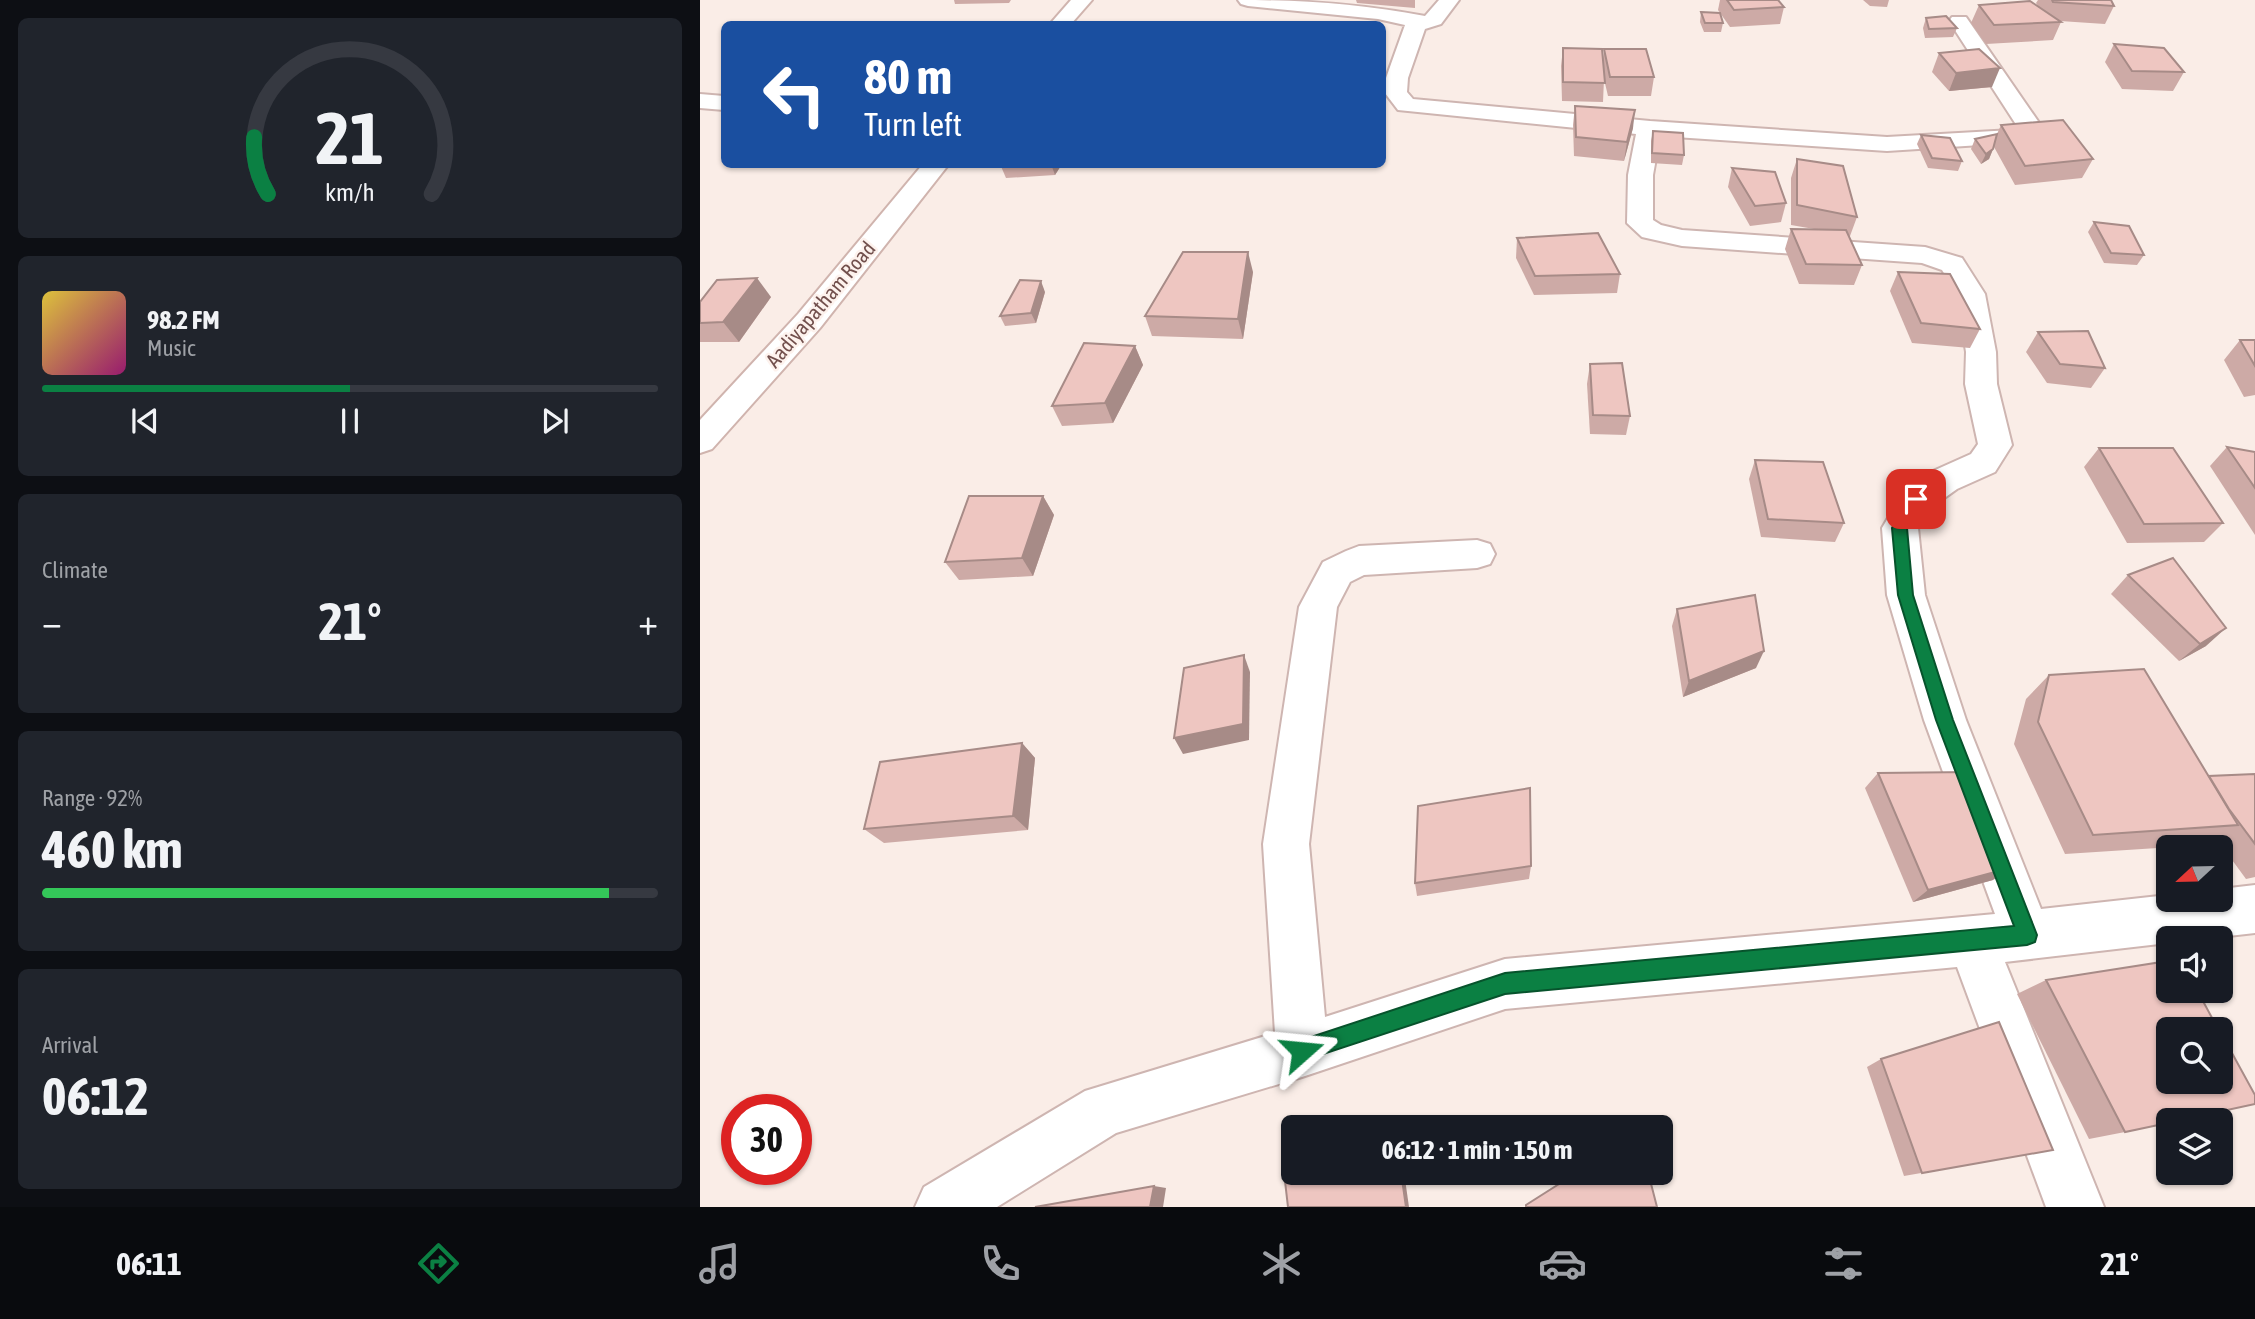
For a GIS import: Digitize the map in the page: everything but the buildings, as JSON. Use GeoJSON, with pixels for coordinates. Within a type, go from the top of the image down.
{"type":"FeatureCollection","features":[{"type":"Feature","properties":{"kind":"street"},"geometry":{"type":"LineString","coordinates":[[1063,21],[1082,0]]}},
{"type":"Feature","properties":{"kind":"street"},"geometry":{"type":"LineString","coordinates":[[1248,0],[1378,13],[1427,23],[1434,20],[1449,0]]}},
{"type":"Feature","properties":{"kind":"street"},"geometry":{"type":"LineString","coordinates":[[1417,22],[1397,78],[1396,93],[1406,105],[1650,128],[1887,144],[2019,137],[2030,127],[1959,21]]}},
{"type":"Feature","properties":{"kind":"street"},"geometry":{"type":"LineString","coordinates":[[700,101],[721,103]]}},
{"type":"Feature","properties":{"kind":"street"},"geometry":{"type":"LineString","coordinates":[[1650,128],[1640,160],[1639,194],[1640,223],[1652,232],[1682,238],[1925,255],[1952,264],[1971,294],[1981,352],[1981,384],[1994,445],[1983,463],[1945,480],[1916,499],[1900,528],[1904,581],[1945,720],[2027,935]]}},
{"type":"Feature","properties":{"kind":"street","name":"Aadiyapatham Road"},"geometry":{"type":"LineString","coordinates":[[700,441],[809,321],[934,168]]}},
{"type":"Feature","properties":{"kind":"street"},"geometry":{"type":"LineString","coordinates":[[1302,1051],[1286,844],[1318,607],[1336,572],[1359,561],[1477,554]]}},
{"type":"Feature","properties":{"kind":"street"},"geometry":{"type":"LineString","coordinates":[[944,1207],[1104,1110],[1302,1051],[1505,984],[1972,941],[2255,909]]}},
{"type":"Feature","properties":{"kind":"street"},"geometry":{"type":"LineString","coordinates":[[1972,941],[2075,1207]]}},
{"type":"Feature","properties":{"kind":"route"},"geometry":{"type":"LineString","coordinates":[[1302,1051],[1505,984],[2027,935],[1945,720],[1906,595],[1900,528],[1916,499]]}}]}
